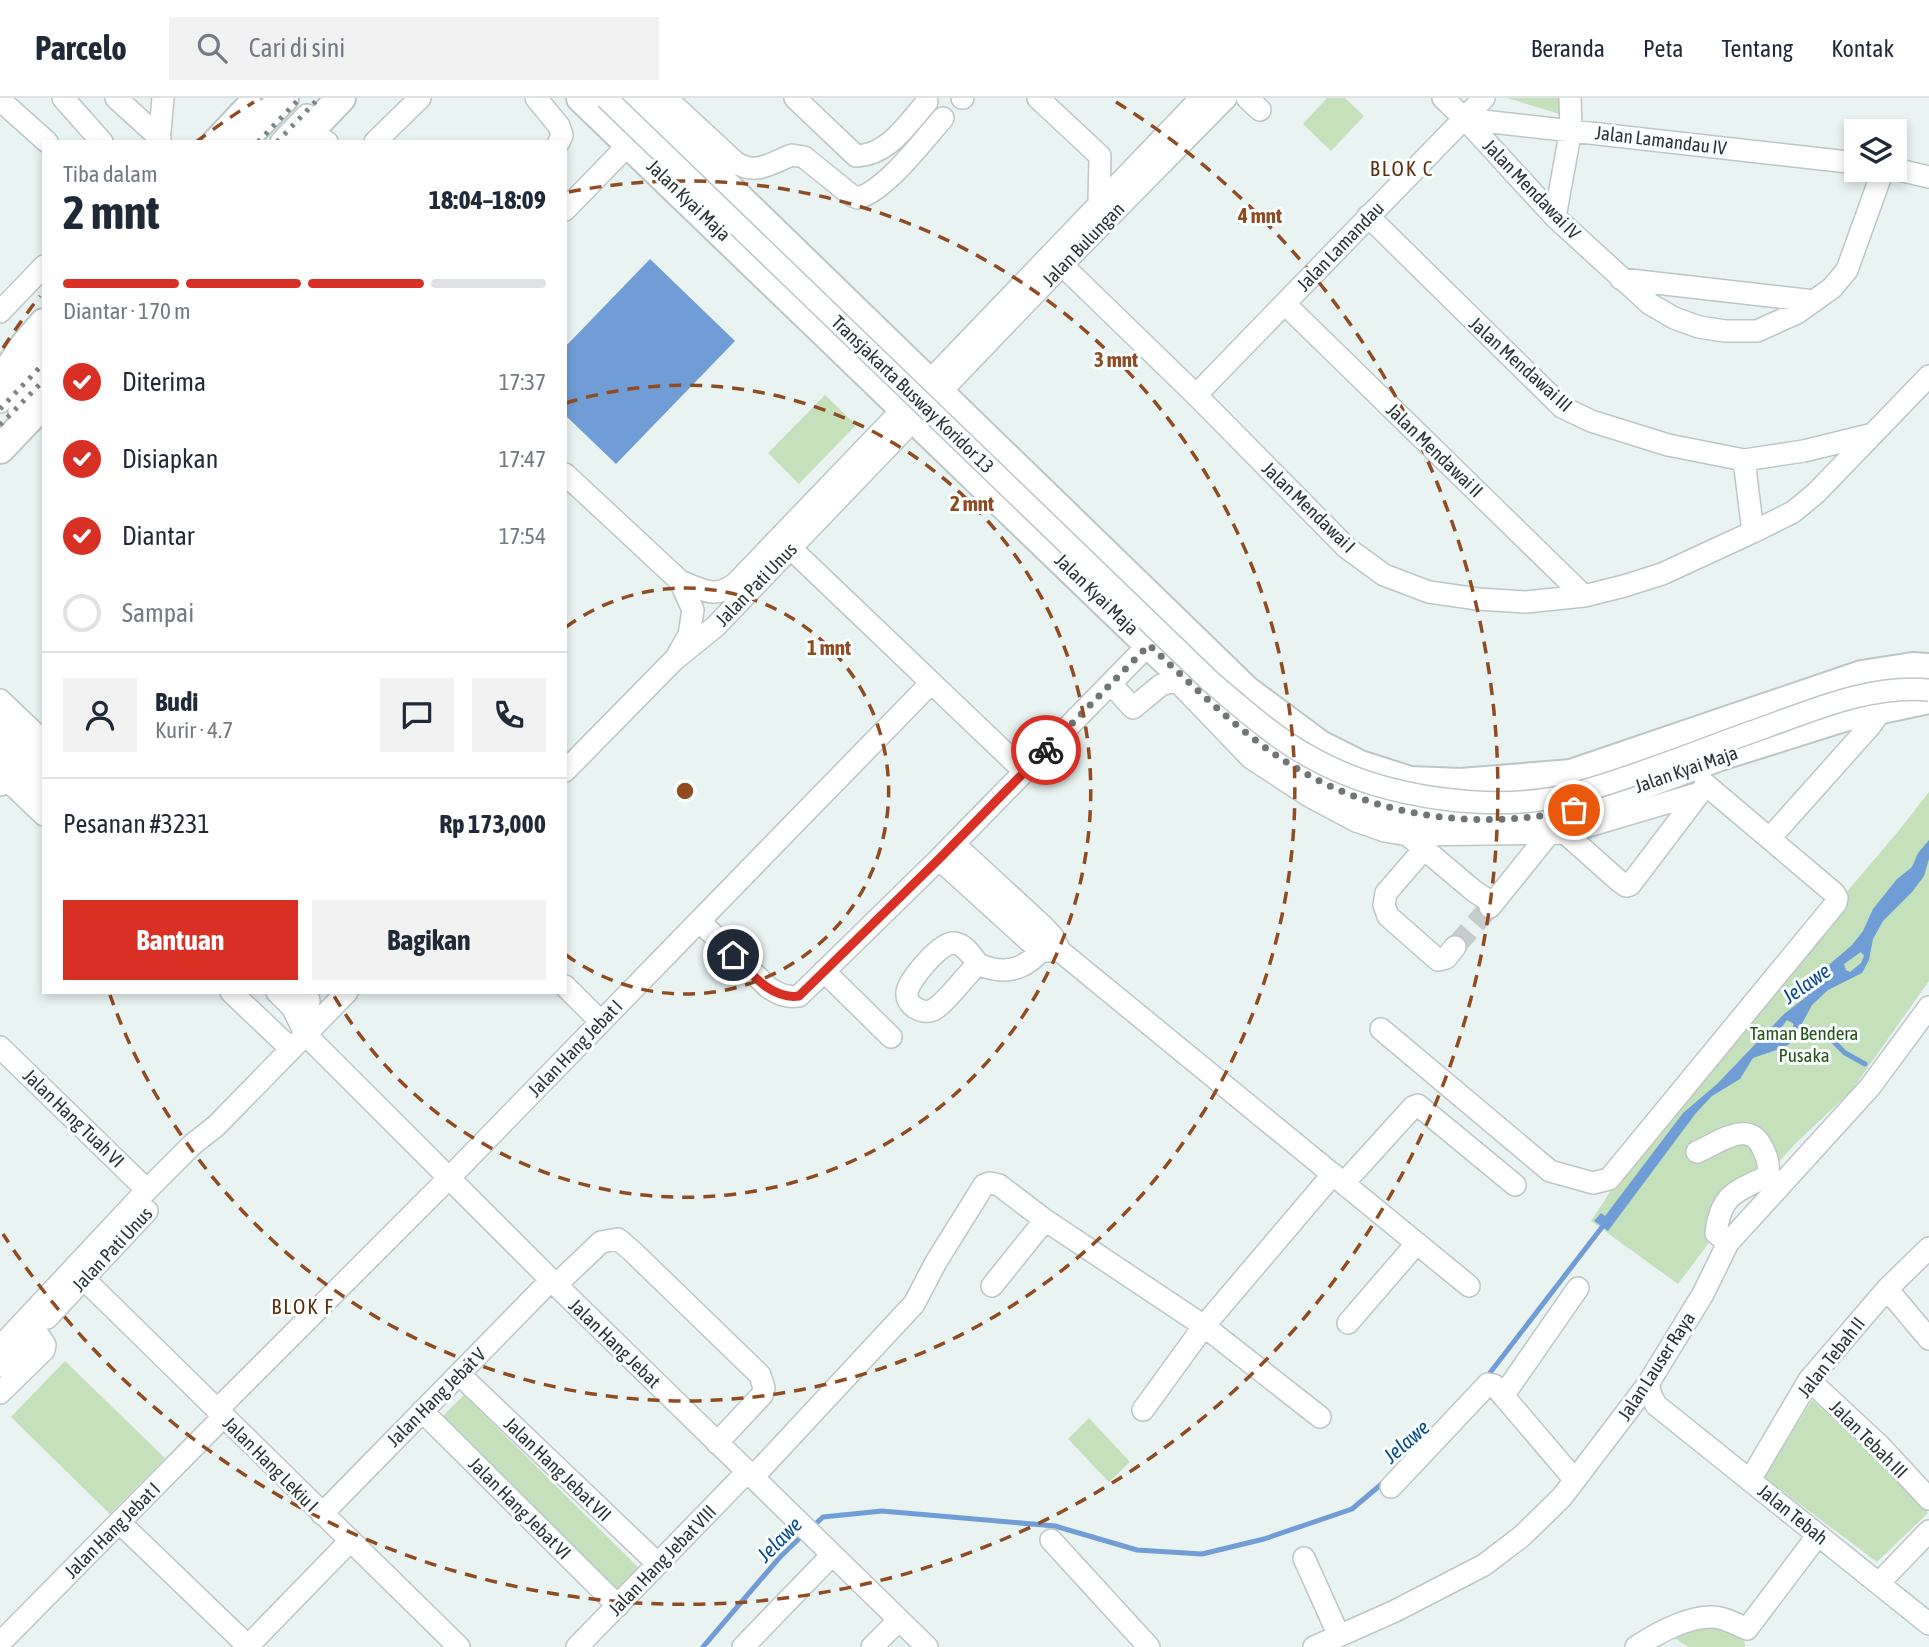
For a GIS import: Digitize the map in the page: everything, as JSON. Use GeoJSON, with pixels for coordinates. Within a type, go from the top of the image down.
{"type":"FeatureCollection","features":[{"type":"Feature","properties":{"kind":"main road"},"geometry":{"type":"LineString","coordinates":[[219,140],[258,98]]}},
{"type":"Feature","properties":{"kind":"main road"},"geometry":{"type":"LineString","coordinates":[[243,140],[284,98]]}},
{"type":"Feature","properties":{"kind":"main road"},"geometry":{"type":"LineString","coordinates":[[318,140],[341,98]]}},
{"type":"Feature","properties":{"kind":"main road"},"geometry":{"type":"LineString","coordinates":[[318,140],[360,98]]}},
{"type":"Feature","properties":{"kind":"main road","name":"Jalan Kyai Maja"},"geometry":{"type":"LineString","coordinates":[[581,98],[1149,645],[1227,716],[1283,759],[1313,777],[1385,812],[1467,819],[1540,817],[1574,810],[1720,756],[1927,694]]}},
{"type":"Feature","properties":{"kind":"main road","name":"Jalan Kyai Maja"},"geometry":{"type":"LineString","coordinates":[[636,98],[1246,691],[1320,746],[1360,765],[1410,780],[1461,783],[1571,774],[1861,675],[1913,667],[1929,668]]}},
{"type":"Feature","properties":{"kind":"main road"},"geometry":{"type":"LineString","coordinates":[[2,379],[42,325]]}},
{"type":"Feature","properties":{"kind":"main road"},"geometry":{"type":"LineString","coordinates":[[2,379],[42,345]]}},
{"type":"Feature","properties":{"kind":"main road"},"geometry":{"type":"LineString","coordinates":[[0,449],[42,405]]}},
{"type":"Feature","properties":{"kind":"main road"},"geometry":{"type":"LineString","coordinates":[[1712,726],[1720,756]]}},
{"type":"Feature","properties":{"kind":"street"},"geometry":{"type":"LineString","coordinates":[[63,98],[100,140]]}},
{"type":"Feature","properties":{"kind":"street"},"geometry":{"type":"LineString","coordinates":[[117,98],[159,140]]}},
{"type":"Feature","properties":{"kind":"street"},"geometry":{"type":"LineString","coordinates":[[159,140],[163,98]]}},
{"type":"Feature","properties":{"kind":"street"},"geometry":{"type":"LineString","coordinates":[[255,140],[296,98]]}},
{"type":"Feature","properties":{"kind":"street"},"geometry":{"type":"LineString","coordinates":[[283,140],[323,98]]}},
{"type":"Feature","properties":{"kind":"street"},"geometry":{"type":"LineString","coordinates":[[377,140],[420,98]]}},
{"type":"Feature","properties":{"kind":"street"},"geometry":{"type":"LineString","coordinates":[[536,98],[559,126],[562,135],[560,140]]}},
{"type":"Feature","properties":{"kind":"street","name":"Transjakarta Busway Koridor 13"},"geometry":{"type":"LineString","coordinates":[[606,98],[1210,682],[1259,723],[1312,758],[1364,781],[1408,793],[1457,801],[1523,801],[1578,793],[1858,697],[1888,691],[1927,694]]}},
{"type":"Feature","properties":{"kind":"street"},"geometry":{"type":"LineString","coordinates":[[666,98],[745,168],[755,170],[792,155],[799,155],[858,198],[874,190],[911,156],[943,118]]}},
{"type":"Feature","properties":{"kind":"street"},"geometry":{"type":"LineString","coordinates":[[795,98],[856,156],[868,156],[881,151],[927,102]]}},
{"type":"Feature","properties":{"kind":"street"},"geometry":{"type":"LineString","coordinates":[[1038,98],[1100,156],[1099,203]]}},
{"type":"Feature","properties":{"kind":"street","name":"Jalan Bulungan"},"geometry":{"type":"LineString","coordinates":[[935,386],[1099,203],[1200,98]]}},
{"type":"Feature","properties":{"kind":"street","name":"Jalan Bulungan"},"geometry":{"type":"LineString","coordinates":[[935,386],[1062,265],[1226,98]]}},
{"type":"Feature","properties":{"kind":"street","name":"Jalan Mendawai IV"},"geometry":{"type":"LineString","coordinates":[[1443,98],[1555,217],[1621,279],[1650,304],[1674,318],[1699,327],[1725,331],[1757,331],[1797,313],[1832,288],[1847,270],[1879,182]]}},
{"type":"Feature","properties":{"kind":"street","name":"Jalan Lamandau"},"geometry":{"type":"LineString","coordinates":[[1196,395],[1484,98]]}},
{"type":"Feature","properties":{"kind":"street"},"geometry":{"type":"LineString","coordinates":[[1555,217],[1571,129],[1570,98]]}},
{"type":"Feature","properties":{"kind":"street"},"geometry":{"type":"LineString","coordinates":[[0,100],[45,140]]}},
{"type":"Feature","properties":{"kind":"street","name":"Jalan Lamandau IV"},"geometry":{"type":"LineString","coordinates":[[1465,119],[1844,161]]}},
{"type":"Feature","properties":{"kind":"street"},"geometry":{"type":"LineString","coordinates":[[567,209],[631,144]]}},
{"type":"Feature","properties":{"kind":"street"},"geometry":{"type":"LineString","coordinates":[[1907,172],[1929,177]]}},
{"type":"Feature","properties":{"kind":"street","name":"Jalan Mendawai III"},"geometry":{"type":"LineString","coordinates":[[1368,216],[1562,407],[1591,421],[1668,445],[1744,460],[1804,451],[1873,434]]}},
{"type":"Feature","properties":{"kind":"street","name":"Jalan Mendawai I"},"geometry":{"type":"LineString","coordinates":[[1062,265],[1196,395],[1347,548],[1384,575],[1429,592],[1478,599],[1526,602],[1584,596],[1662,574],[1754,532],[1793,512],[1929,376]]}},
{"type":"Feature","properties":{"kind":"street"},"geometry":{"type":"LineString","coordinates":[[0,312],[42,268]]}},
{"type":"Feature","properties":{"kind":"street"},"geometry":{"type":"LineString","coordinates":[[1621,279],[1814,301]]}},
{"type":"Feature","properties":{"kind":"street","name":"Jalan Mendawai II"},"geometry":{"type":"LineString","coordinates":[[1285,304],[1584,596]]}},
{"type":"Feature","properties":{"kind":"street"},"geometry":{"type":"LineString","coordinates":[[0,401],[42,358]]}},
{"type":"Feature","properties":{"kind":"street"},"geometry":{"type":"LineString","coordinates":[[0,430],[42,386]]}},
{"type":"Feature","properties":{"kind":"street","name":"Jalan Pati Unus"},"geometry":{"type":"LineString","coordinates":[[567,769],[674,660],[716,626],[786,544],[935,386]]}},
{"type":"Feature","properties":{"kind":"street"},"geometry":{"type":"LineString","coordinates":[[1744,460],[1754,532]]}},
{"type":"Feature","properties":{"kind":"street"},"geometry":{"type":"LineString","coordinates":[[567,478],[680,582],[693,610],[689,635],[674,660]]}},
{"type":"Feature","properties":{"kind":"street"},"geometry":{"type":"LineString","coordinates":[[786,544],[1025,772]]}},
{"type":"Feature","properties":{"kind":"street","name":"Jalan Pati Unus"},"geometry":{"type":"LineString","coordinates":[[680,582],[709,593],[728,590],[786,544]]}},
{"type":"Feature","properties":{"kind":"street"},"geometry":{"type":"LineString","coordinates":[[699,921],[779,995],[799,996],[946,852],[1172,621]]}},
{"type":"Feature","properties":{"kind":"street"},"geometry":{"type":"LineString","coordinates":[[1111,684],[1133,708],[1161,685],[1174,681],[1251,758],[1356,821],[1416,842],[1556,834],[1702,789]]}},
{"type":"Feature","properties":{"kind":"street","name":"Jalan Hang Jebat I"},"geometry":{"type":"LineString","coordinates":[[0,1643],[119,1522],[220,1413],[931,683]]}},
{"type":"Feature","properties":{"kind":"street"},"geometry":{"type":"LineString","coordinates":[[0,700],[26,761],[42,809]]}},
{"type":"Feature","properties":{"kind":"street"},"geometry":{"type":"LineString","coordinates":[[1770,838],[1882,709]]}},
{"type":"Feature","properties":{"kind":"street"},"geometry":{"type":"LineString","coordinates":[[0,724],[42,788]]}},
{"type":"Feature","properties":{"kind":"street"},"geometry":{"type":"LineString","coordinates":[[0,749],[26,761]]}},
{"type":"Feature","properties":{"kind":"street"},"geometry":{"type":"LineString","coordinates":[[1556,834],[1626,886],[1630,885],[1702,789],[1720,756]]}},
{"type":"Feature","properties":{"kind":"street"},"geometry":{"type":"LineString","coordinates":[[1387,775],[1385,812],[1416,842],[1491,905],[1556,834]]}},
{"type":"Feature","properties":{"kind":"street"},"geometry":{"type":"LineString","coordinates":[[1381,1029],[1550,1171],[1592,1183],[1609,1179],[1836,903],[1834,893],[1770,838],[1702,789]]}},
{"type":"Feature","properties":{"kind":"street"},"geometry":{"type":"LineString","coordinates":[[1416,842],[1386,893],[1384,905],[1388,916],[1438,960],[1446,958],[1455,947]]}},
{"type":"Feature","properties":{"kind":"street"},"geometry":{"type":"LineString","coordinates":[[946,852],[1052,946],[1469,1286]]}},
{"type":"Feature","properties":{"kind":"street"},"geometry":{"type":"LineString","coordinates":[[978,964],[997,971],[1011,971],[1052,946]]}},
{"type":"Feature","properties":{"kind":"street"},"geometry":{"type":"LineString","coordinates":[[824,971],[891,1037]]}},
{"type":"Feature","properties":{"kind":"street"},"geometry":{"type":"LineString","coordinates":[[567,988],[601,1021]]}},
{"type":"Feature","properties":{"kind":"street"},"geometry":{"type":"LineString","coordinates":[[234,994],[299,1041]]}},
{"type":"Feature","properties":{"kind":"street"},"geometry":{"type":"LineString","coordinates":[[254,994],[299,1041]]}},
{"type":"Feature","properties":{"kind":"street"},"geometry":{"type":"LineString","coordinates":[[279,994],[292,1007],[299,1041]]}},
{"type":"Feature","properties":{"kind":"street"},"geometry":{"type":"LineString","coordinates":[[299,1041],[309,1000],[304,994]]}},
{"type":"Feature","properties":{"kind":"street","name":"Jalan Pati Unus"},"geometry":{"type":"LineString","coordinates":[[2,1341],[147,1190],[216,1125],[345,994]]}},
{"type":"Feature","properties":{"kind":"street","name":"Jalan Lauser Raya"},"geometry":{"type":"LineString","coordinates":[[1314,1647],[1395,1611],[1484,1565],[1522,1536],[1562,1497],[1648,1384],[1703,1294],[1728,1243],[1774,1182],[1870,1087],[1929,1007]]}},
{"type":"Feature","properties":{"kind":"street","name":"Jalan Hang Jebat"},"geometry":{"type":"LineString","coordinates":[[299,1041],[449,1178],[553,1283],[927,1647]]}},
{"type":"Feature","properties":{"kind":"street","name":"Jalan Hang Tuah VI"},"geometry":{"type":"LineString","coordinates":[[0,1046],[147,1190]]}},
{"type":"Feature","properties":{"kind":"street"},"geometry":{"type":"LineString","coordinates":[[1143,1410],[1204,1326],[1339,1178],[1413,1107],[1418,1105],[1515,1185]]}},
{"type":"Feature","properties":{"kind":"street","name":"Jalan Pati Unus"},"geometry":{"type":"LineString","coordinates":[[0,1366],[203,1151],[216,1125]]}},
{"type":"Feature","properties":{"kind":"street"},"geometry":{"type":"LineString","coordinates":[[1696,1152],[1745,1132],[1754,1134],[1769,1163],[1774,1182],[1733,1193],[1719,1211],[1716,1233],[1728,1243]]}},
{"type":"Feature","properties":{"kind":"street","name":"Jalan Hang Jebat VIII"},"geometry":{"type":"LineString","coordinates":[[578,1647],[658,1564],[750,1475],[914,1304],[936,1262],[984,1185],[999,1185],[1045,1220]]}},
{"type":"Feature","properties":{"kind":"street"},"geometry":{"type":"LineString","coordinates":[[992,1286],[1045,1220],[1204,1326],[1320,1416]]}},
{"type":"Feature","properties":{"kind":"street","name":"Jalan Hang Jebat V"},"geometry":{"type":"LineString","coordinates":[[322,1514],[459,1374],[553,1283],[601,1242],[618,1239],[760,1375],[764,1388],[762,1395],[717,1443]]}},
{"type":"Feature","properties":{"kind":"street"},"geometry":{"type":"LineString","coordinates":[[1348,1323],[1417,1243]]}},
{"type":"Feature","properties":{"kind":"street","name":"Jalan Tebah II"},"geometry":{"type":"LineString","coordinates":[[1750,1479],[1809,1380],[1887,1289],[1929,1248]]}},
{"type":"Feature","properties":{"kind":"street","name":"Jalan Hang Lekiu I"},"geometry":{"type":"LineString","coordinates":[[84,1279],[459,1647]]}},
{"type":"Feature","properties":{"kind":"street"},"geometry":{"type":"LineString","coordinates":[[1503,1396],[1578,1288]]}},
{"type":"Feature","properties":{"kind":"street"},"geometry":{"type":"LineString","coordinates":[[1887,1289],[1929,1339]]}},
{"type":"Feature","properties":{"kind":"street"},"geometry":{"type":"LineString","coordinates":[[0,1393],[44,1350],[43,1340],[35,1330]]}},
{"type":"Feature","properties":{"kind":"street","name":"Jalan Hang Jebat VII"},"geometry":{"type":"LineString","coordinates":[[459,1374],[658,1564]]}},
{"type":"Feature","properties":{"kind":"street","name":"Jalan Tebah III"},"geometry":{"type":"LineString","coordinates":[[1809,1380],[1880,1446],[1929,1499]]}},
{"type":"Feature","properties":{"kind":"street","name":"Jalan Tebah"},"geometry":{"type":"LineString","coordinates":[[1648,1384],[1657,1405],[1929,1624]]}},
{"type":"Feature","properties":{"kind":"street"},"geometry":{"type":"LineString","coordinates":[[1391,1487],[1485,1386],[1494,1385],[1575,1480]]}},
{"type":"Feature","properties":{"kind":"street"},"geometry":{"type":"LineString","coordinates":[[1635,1402],[1657,1405]]}},
{"type":"Feature","properties":{"kind":"street","name":"Jalan Hang Jebat VI"},"geometry":{"type":"LineString","coordinates":[[422,1411],[618,1606]]}},
{"type":"Feature","properties":{"kind":"street"},"geometry":{"type":"LineString","coordinates":[[119,1522],[249,1646],[350,1541]]}},
{"type":"Feature","properties":{"kind":"street"},"geometry":{"type":"LineString","coordinates":[[1879,1583],[1929,1531]]}},
{"type":"Feature","properties":{"kind":"street"},"geometry":{"type":"LineString","coordinates":[[1636,1647],[1655,1634],[1700,1617],[1720,1618],[1749,1638],[1818,1535]]}},
{"type":"Feature","properties":{"kind":"street"},"geometry":{"type":"LineString","coordinates":[[1051,1540],[1149,1647]]}},
{"type":"Feature","properties":{"kind":"street"},"geometry":{"type":"LineString","coordinates":[[743,1647],[826,1549]]}},
{"type":"Feature","properties":{"kind":"street"},"geometry":{"type":"LineString","coordinates":[[1304,1558],[1339,1636]]}},
{"type":"Feature","properties":{"kind":"street"},"geometry":{"type":"LineString","coordinates":[[872,1647],[899,1620]]}},
{"type":"Feature","properties":{"kind":"street"},"geometry":{"type":"LineString","coordinates":[[1655,1634],[1676,1647]]}},
{"type":"Feature","properties":{"kind":"green space"},"geometry":{"type":"Polygon","coordinates":[[[1327,98],[1345,98],[1364,116],[1331,151],[1303,124],[1327,98]]]}},
{"type":"Feature","properties":{"kind":"green space"},"geometry":{"type":"Polygon","coordinates":[[[1507,98],[1564,98],[1566,116],[1507,98]]]}},
{"type":"Feature","properties":{"kind":"green space"},"geometry":{"type":"Polygon","coordinates":[[[825,395],[856,425],[799,484],[768,453],[825,395]]]}},
{"type":"Feature","properties":{"kind":"green space","name":"Taman Bendera Pusaka"},"geometry":{"type":"Polygon","coordinates":[[[1929,792],[1929,981],[1851,1091],[1795,1144],[1730,1215],[1678,1284],[1591,1221],[1673,1096],[1929,792]]]}},
{"type":"Feature","properties":{"kind":"green space"},"geometry":{"type":"Polygon","coordinates":[[[65,1361],[165,1458],[110,1514],[11,1417],[65,1361]]]}},
{"type":"Feature","properties":{"kind":"green space"},"geometry":{"type":"Polygon","coordinates":[[[464,1395],[640,1569],[614,1594],[439,1420],[464,1395]]]}},
{"type":"Feature","properties":{"kind":"green space"},"geometry":{"type":"Polygon","coordinates":[[[1812,1400],[1872,1454],[1928,1513],[1877,1562],[1764,1477],[1812,1400]]]}},
{"type":"Feature","properties":{"kind":"green space"},"geometry":{"type":"Polygon","coordinates":[[[1089,1418],[1130,1462],[1109,1482],[1068,1439],[1089,1418]]]}},
{"type":"Feature","properties":{"kind":"green space"},"geometry":{"type":"Polygon","coordinates":[[[1703,1625],[1743,1633],[1745,1647],[1688,1647],[1667,1633],[1703,1625]]]}},
{"type":"Feature","properties":{"kind":"water"},"geometry":{"type":"Polygon","coordinates":[[[650,259],[735,341],[616,464],[567,417],[567,345],[650,259]]]}},
{"type":"Feature","properties":{"kind":"water"},"geometry":{"type":"Polygon","coordinates":[[[1929,840],[1929,859],[1924,876],[1883,921],[1873,939],[1869,960],[1862,973],[1828,990],[1812,1005],[1792,1042],[1753,1058],[1740,1079],[1712,1096],[1696,1113],[1608,1231],[1594,1221],[1601,1213],[1605,1216],[1683,1113],[1717,1084],[1784,1014],[1806,997],[1831,963],[1852,945],[1863,931],[1873,909],[1897,879],[1912,867],[1918,853],[1929,840]],[[1861,952],[1844,964],[1846,970],[1850,972],[1861,963],[1864,956],[1861,952]],[[1787,1020],[1778,1032],[1781,1041],[1788,1039],[1794,1024],[1787,1020]]]}},
{"type":"Feature","properties":{"kind":"waterway"},"geometry":{"type":"LineString","coordinates":[[1796,1024],[1798,1028],[1823,1031],[1845,1053],[1865,1064]]}},
{"type":"Feature","properties":{"kind":"waterway","name":"Jelawe"},"geometry":{"type":"LineString","coordinates":[[1486,1378],[1606,1222]]}},
{"type":"Feature","properties":{"kind":"waterway","name":"Jelawe"},"geometry":{"type":"LineString","coordinates":[[810,1529],[823,1517],[882,1511],[1055,1526],[1137,1550],[1202,1554],[1264,1539],[1352,1509],[1384,1482]]}},
{"type":"Feature","properties":{"kind":"waterway","name":"Jelawe"},"geometry":{"type":"LineString","coordinates":[[703,1647],[780,1557],[803,1535]]}},
{"type":"Feature","properties":{"kind":"tunnel"},"geometry":{"type":"LineString","coordinates":[[1455,947],[1490,907]]}},
{"type":"Feature","properties":{"kind":"railway"},"geometry":{"type":"LineString","coordinates":[[260,140],[300,98]]}},
{"type":"Feature","properties":{"kind":"railway"},"geometry":{"type":"LineString","coordinates":[[279,140],[319,98]]}},
{"type":"Feature","properties":{"kind":"railway"},"geometry":{"type":"LineString","coordinates":[[0,409],[42,365]]}},
{"type":"Feature","properties":{"kind":"railway"},"geometry":{"type":"LineString","coordinates":[[0,425],[42,382]]}},
{"type":"Feature","properties":{"kind":"way so far"},"geometry":{"type":"LineString","coordinates":[[1046,750],[1149,645],[1227,716],[1283,759],[1301,771],[1383,807],[1415,815],[1467,819],[1540,817],[1574,810]]}},
{"type":"Feature","properties":{"kind":"district","name":"BLOK C"},"geometry":{"type":"Point","coordinates":[1402,168]}},
{"type":"Feature","properties":{"kind":"district","name":"BLOK F"},"geometry":{"type":"Point","coordinates":[303,1306]}},
{"type":"Feature","properties":{"kind":"route"},"geometry":{"type":"LineString","coordinates":[[733,955],[779,995],[799,996],[1046,750]]}}]}
